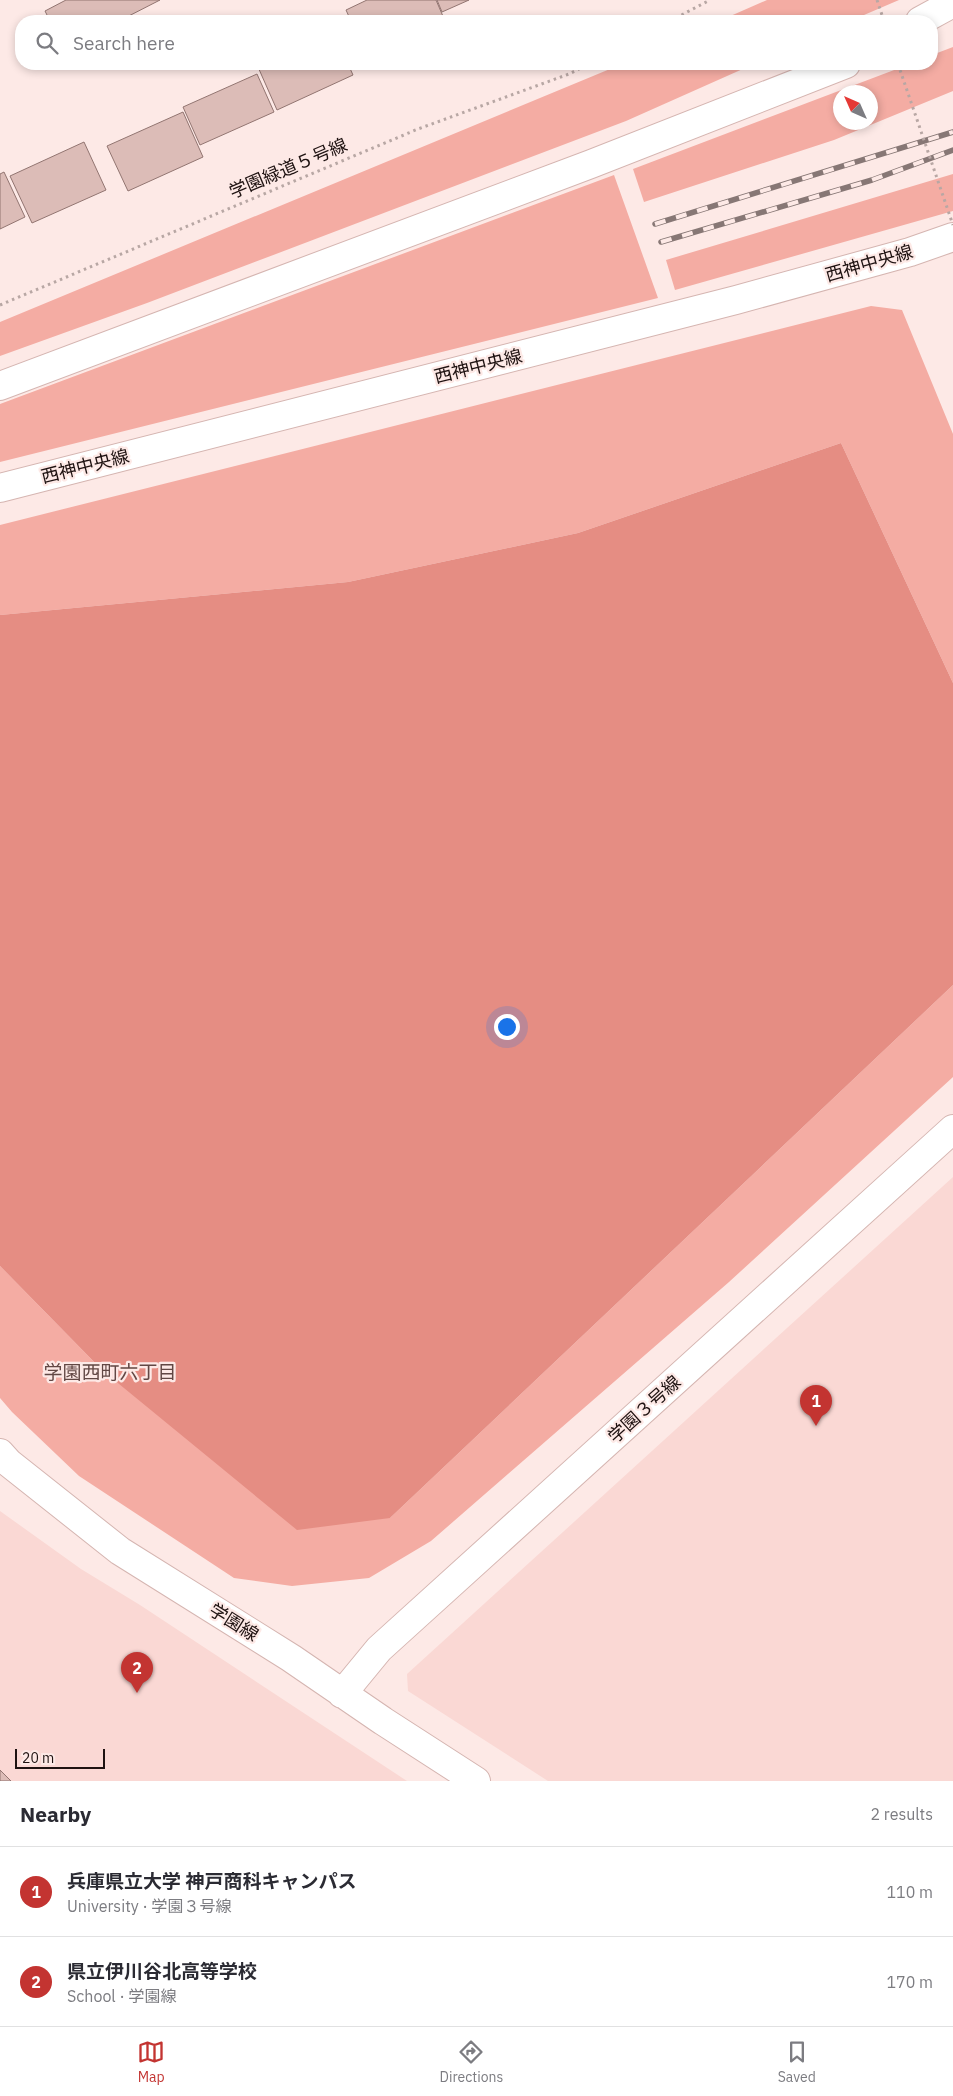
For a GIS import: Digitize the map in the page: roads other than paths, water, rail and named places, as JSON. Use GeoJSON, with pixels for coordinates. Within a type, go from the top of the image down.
{"type":"FeatureCollection","features":[{"type":"Feature","properties":{"kind":"street"},"geometry":{"type":"LineString","coordinates":[[932,15],[953,4]]}},
{"type":"Feature","properties":{"kind":"street"},"geometry":{"type":"LineString","coordinates":[[938,28],[953,22]]}},
{"type":"Feature","properties":{"kind":"street"},"geometry":{"type":"LineString","coordinates":[[0,386],[591,164],[830,70]]}},
{"type":"Feature","properties":{"kind":"street","name":"西神中央線"},"geometry":{"type":"LineString","coordinates":[[0,488],[727,302],[910,252],[953,236]]}},
{"type":"Feature","properties":{"kind":"street"},"geometry":{"type":"LineString","coordinates":[[910,252],[953,240]]}},
{"type":"Feature","properties":{"kind":"street","name":"学園３号線"},"geometry":{"type":"LineString","coordinates":[[342,1694],[379,1649],[953,1129]]}},
{"type":"Feature","properties":{"kind":"street","name":"学園線"},"geometry":{"type":"LineString","coordinates":[[0,1453],[9,1463],[120,1551],[291,1658],[342,1694],[476,1781]]}},
{"type":"Feature","properties":{"kind":"railway"},"geometry":{"type":"LineString","coordinates":[[655,224],[953,132]]}},
{"type":"Feature","properties":{"kind":"railway"},"geometry":{"type":"LineString","coordinates":[[661,242],[872,180],[953,150]]}},
{"type":"Feature","properties":{"kind":"place","name":"兵庫県立大学 神戸商科キャンパス"},"geometry":{"type":"Point","coordinates":[816,1426]}},
{"type":"Feature","properties":{"kind":"place","name":"県立伊川谷北高等学校"},"geometry":{"type":"Point","coordinates":[137,1693]}},
{"type":"Feature","properties":{"kind":"district","name":"学園西町六丁目"},"geometry":{"type":"Point","coordinates":[110,1372]}}]}
